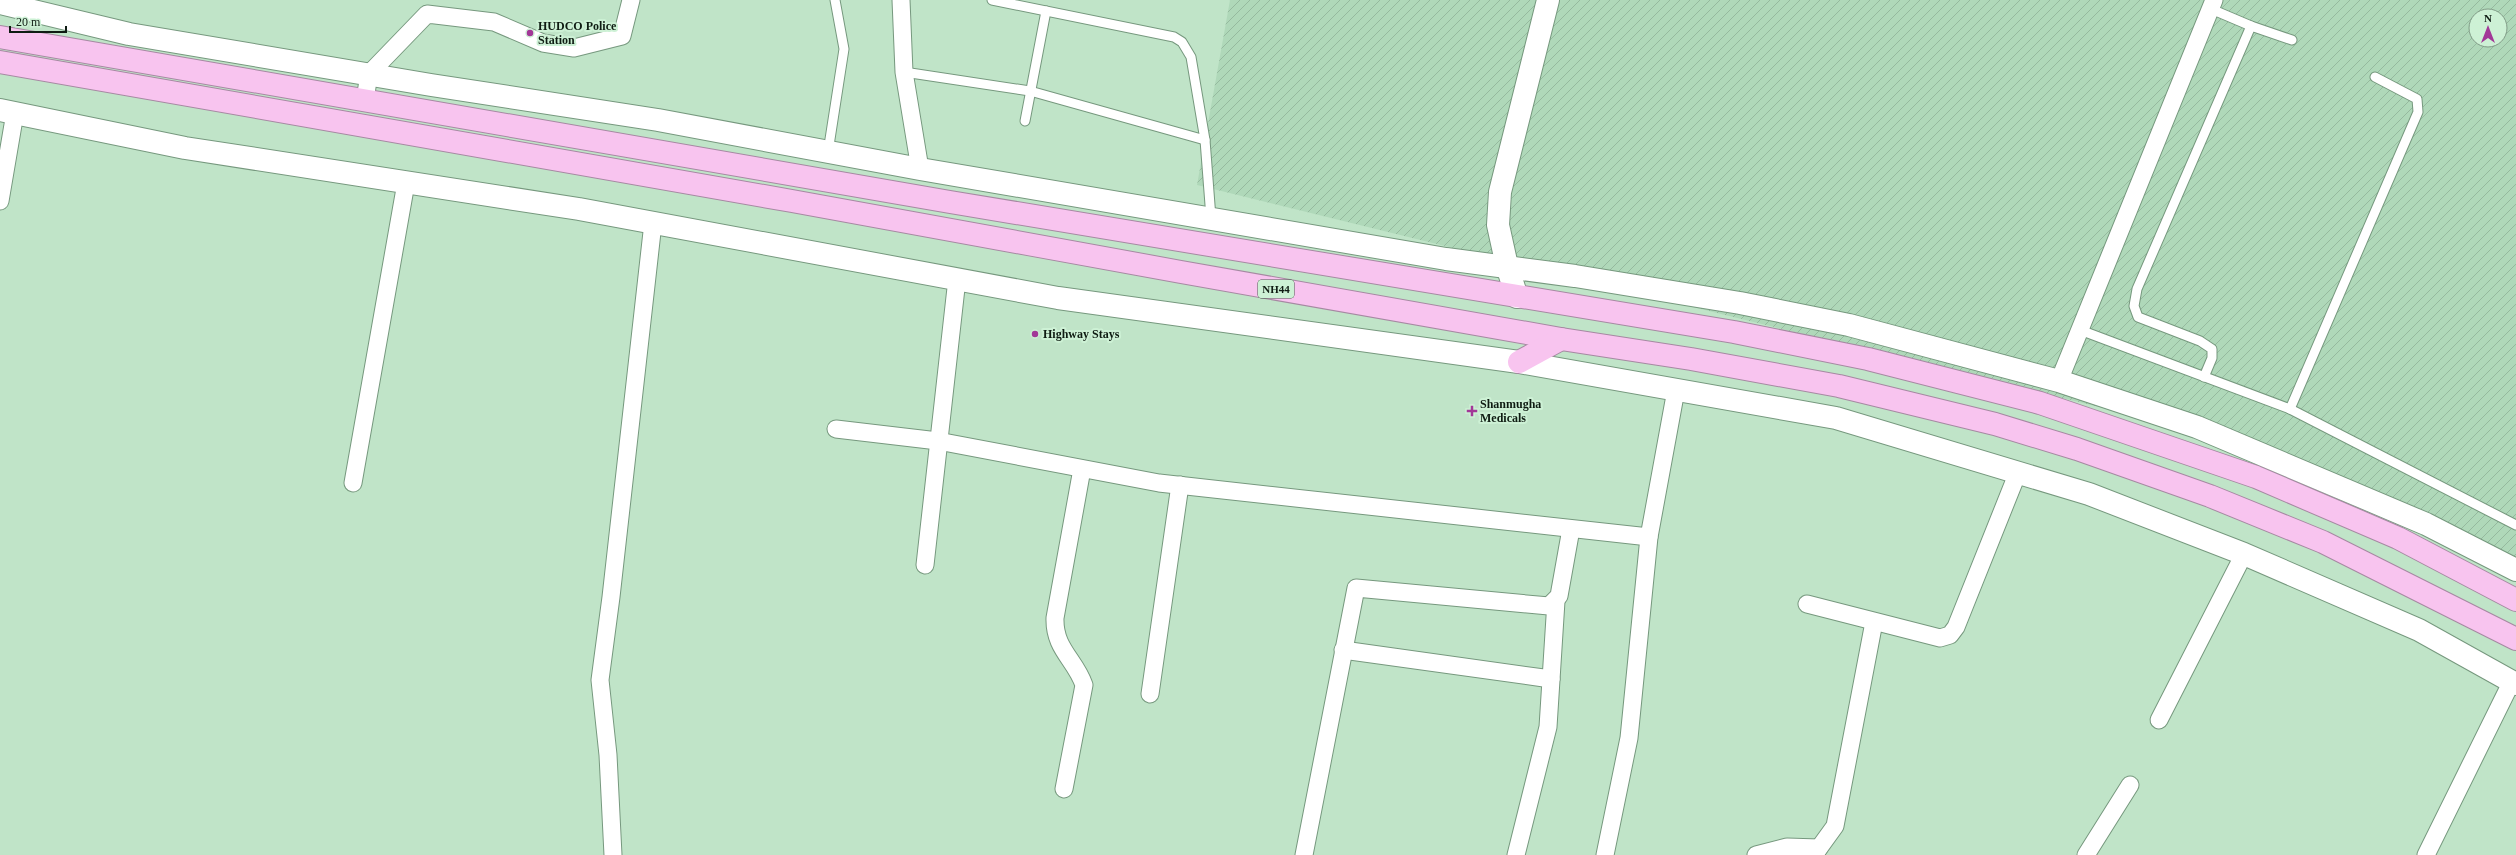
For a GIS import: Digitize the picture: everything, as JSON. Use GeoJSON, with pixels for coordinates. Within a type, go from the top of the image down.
{"type":"FeatureCollection","features":[{"type":"Feature","properties":{"kind":"highway"},"geometry":{"type":"LineString","coordinates":[[0,37],[365,100],[446,116],[1518,297],[1734,332],[1868,359],[2040,403],[2256,477],[2398,538],[2516,600]]}},
{"type":"Feature","properties":{"kind":"highway","name":"NH44"},"geometry":{"type":"LineString","coordinates":[[0,62],[777,198],[1188,274],[1561,339],[1692,359],[1839,386],[1995,424],[2077,449],[2210,496],[2323,542],[2516,639]]}},
{"type":"Feature","properties":{"kind":"highway"},"geometry":{"type":"LineString","coordinates":[[1519,362],[1561,339]]}},
{"type":"Feature","properties":{"kind":"street"},"geometry":{"type":"LineString","coordinates":[[365,100],[369,74],[427,14],[494,22],[543,43],[574,48],[622,36],[631,0]]}},
{"type":"Feature","properties":{"kind":"street"},"geometry":{"type":"LineString","coordinates":[[901,0],[904,72],[920,169]]}},
{"type":"Feature","properties":{"kind":"street"},"geometry":{"type":"LineString","coordinates":[[1518,297],[1507,266],[1498,225],[1500,192],[1548,0]]}},
{"type":"Feature","properties":{"kind":"street"},"geometry":{"type":"LineString","coordinates":[[0,3],[129,34],[658,120],[920,169],[1446,259],[1507,266],[1733,302],[1849,325],[2059,381],[2204,430],[2426,524],[2516,570]]}},
{"type":"Feature","properties":{"kind":"street"},"geometry":{"type":"LineString","coordinates":[[2059,381],[2212,4]]}},
{"type":"Feature","properties":{"kind":"street"},"geometry":{"type":"LineString","coordinates":[[0,201],[7,112],[185,148],[653,223],[1058,298],[1519,362],[1836,418],[2089,494],[2244,554],[2420,630],[2514,683],[2426,855]]}},
{"type":"Feature","properties":{"kind":"street"},"geometry":{"type":"LineString","coordinates":[[353,483],[406,183]]}},
{"type":"Feature","properties":{"kind":"street"},"geometry":{"type":"LineString","coordinates":[[613,855],[608,755],[600,680],[611,596],[653,223]]}},
{"type":"Feature","properties":{"kind":"street"},"geometry":{"type":"LineString","coordinates":[[925,566],[957,279]]}},
{"type":"Feature","properties":{"kind":"street"},"geometry":{"type":"LineString","coordinates":[[1605,855],[1629,738],[1650,537],[1676,390]]}},
{"type":"Feature","properties":{"kind":"street"},"geometry":{"type":"LineString","coordinates":[[836,428],[938,442],[1180,485],[1650,537]]}},
{"type":"Feature","properties":{"kind":"street"},"geometry":{"type":"LineString","coordinates":[[1064,789],[1084,684],[1058,642],[1054,632],[1055,618],[1082,468]]}},
{"type":"Feature","properties":{"kind":"street"},"geometry":{"type":"LineString","coordinates":[[1807,604],[1940,638],[1953,632],[2018,472]]}},
{"type":"Feature","properties":{"kind":"street"},"geometry":{"type":"LineString","coordinates":[[1150,694],[1180,485]]}},
{"type":"Feature","properties":{"kind":"street"},"geometry":{"type":"LineString","coordinates":[[1304,855],[1356,588],[1549,606],[1556,601],[1559,596],[1571,529]]}},
{"type":"Feature","properties":{"kind":"street"},"geometry":{"type":"LineString","coordinates":[[2159,720],[2244,554]]}},
{"type":"Feature","properties":{"kind":"street"},"geometry":{"type":"LineString","coordinates":[[1516,855],[1548,727],[1556,601]]}},
{"type":"Feature","properties":{"kind":"street"},"geometry":{"type":"LineString","coordinates":[[1756,855],[1787,847],[1816,851],[1835,826],[1874,622]]}},
{"type":"Feature","properties":{"kind":"street"},"geometry":{"type":"LineString","coordinates":[[1344,650],[1551,679]]}},
{"type":"Feature","properties":{"kind":"street"},"geometry":{"type":"LineString","coordinates":[[2086,855],[2130,785]]}},
{"type":"Feature","properties":{"kind":"lane"},"geometry":{"type":"LineString","coordinates":[[828,152],[844,48],[835,0]]}},
{"type":"Feature","properties":{"kind":"lane"},"geometry":{"type":"LineString","coordinates":[[992,0],[1174,37],[1182,42],[1191,57],[1204,140],[1211,218]]}},
{"type":"Feature","properties":{"kind":"lane"},"geometry":{"type":"LineString","coordinates":[[2212,4],[2251,26],[2292,40]]}},
{"type":"Feature","properties":{"kind":"lane"},"geometry":{"type":"LineString","coordinates":[[1025,121],[1046,11]]}},
{"type":"Feature","properties":{"kind":"lane"},"geometry":{"type":"LineString","coordinates":[[2204,377],[2212,358],[2212,349],[2200,341],[2138,317],[2134,306],[2137,289],[2251,26]]}},
{"type":"Feature","properties":{"kind":"lane"},"geometry":{"type":"LineString","coordinates":[[904,72],[1030,91],[1204,140]]}},
{"type":"Feature","properties":{"kind":"lane"},"geometry":{"type":"LineString","coordinates":[[2290,409],[2418,112],[2417,99],[2375,77]]}},
{"type":"Feature","properties":{"kind":"lane"},"geometry":{"type":"LineString","coordinates":[[2080,330],[2290,409],[2516,525]]}},
{"type":"Feature","properties":{"kind":"shaded area"},"geometry":{"type":"Polygon","coordinates":[[[1230,0],[2516,0],[2516,562],[2217,436],[1197,185],[1230,0]]]}},
{"type":"Feature","properties":{"kind":"place","name":"HUDCO Police Station"},"geometry":{"type":"Point","coordinates":[530,33]}},
{"type":"Feature","properties":{"kind":"place","name":"Highway Stays"},"geometry":{"type":"Point","coordinates":[1035,334]}},
{"type":"Feature","properties":{"kind":"place","name":"Shanmugha Medicals"},"geometry":{"type":"Point","coordinates":[1472,411]}}]}
